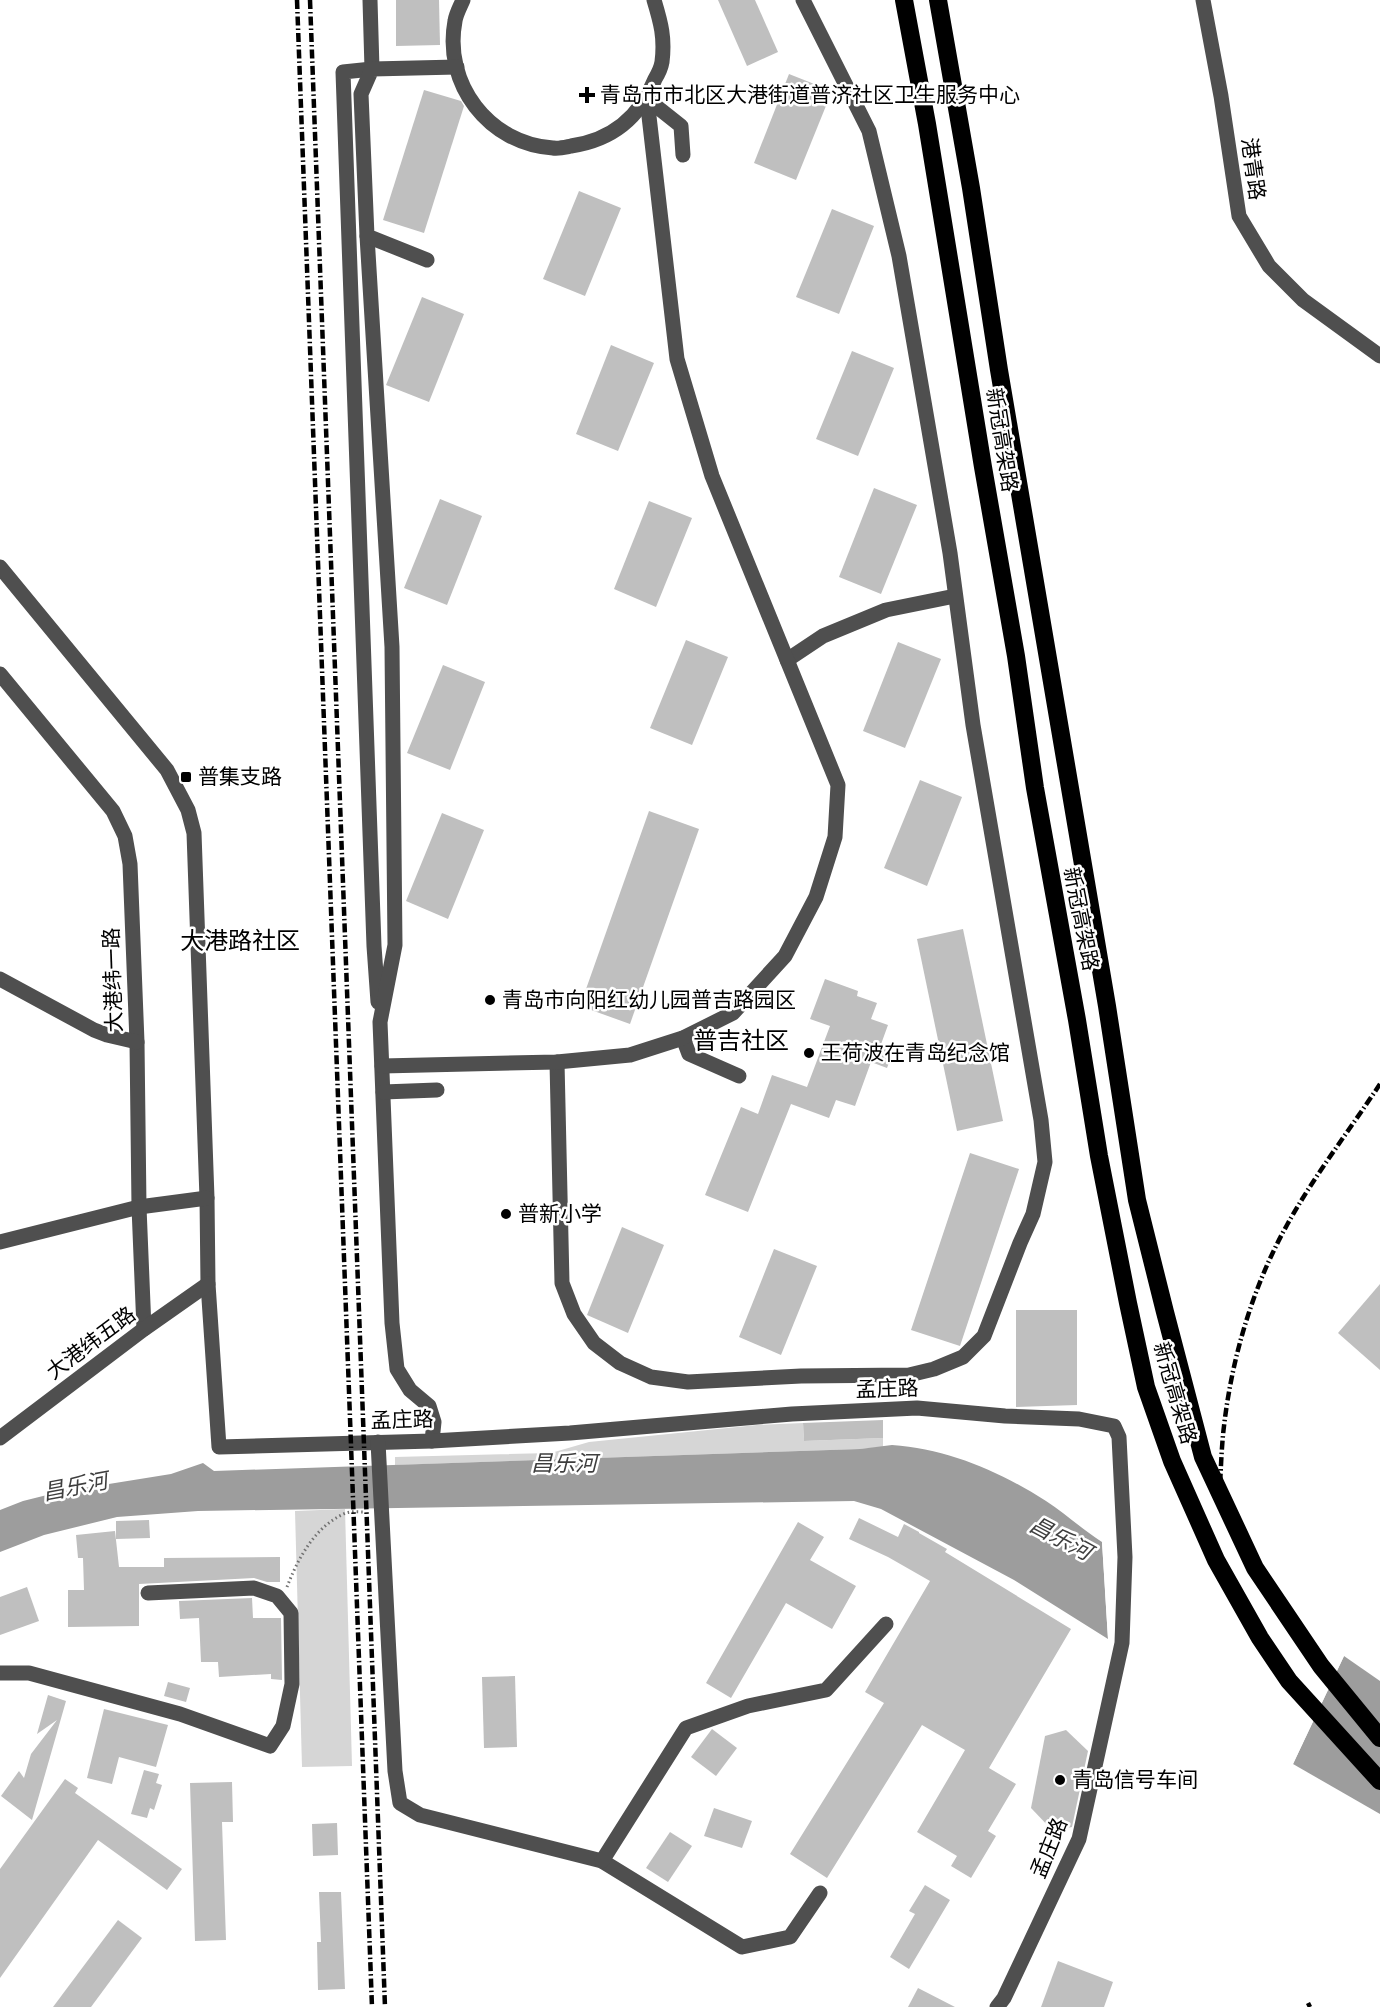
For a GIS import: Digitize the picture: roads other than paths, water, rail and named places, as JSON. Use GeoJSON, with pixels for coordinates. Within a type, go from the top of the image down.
{"type":"FeatureCollection","features":[{"type":"Feature","properties":{"kind":"highway","name":"新冠高架路"},"geometry":{"type":"LineString","coordinates":[[904,0],[929,135],[1016,656],[1035,788],[1099,1156],[1146,1387],[1172,1461],[1216,1560],[1260,1638],[1289,1681],[1380,1781]]}},
{"type":"Feature","properties":{"kind":"highway","name":"新冠高架路"},"geometry":{"type":"LineString","coordinates":[[939,0],[1107,1006],[1137,1200],[1168,1323],[1203,1457],[1256,1568],[1321,1666],[1380,1738]]}},
{"type":"Feature","properties":{"kind":"street"},"geometry":{"type":"LineString","coordinates":[[370,0],[372,69],[361,94],[367,236],[392,647],[395,945],[380,1022]]}},
{"type":"Feature","properties":{"kind":"street"},"geometry":{"type":"LineString","coordinates":[[463,0],[454,20],[453,57],[464,92],[487,121],[518,141],[554,149],[590,143],[623,126],[648,99],[662,65],[663,28],[654,0]]}},
{"type":"Feature","properties":{"kind":"street"},"geometry":{"type":"LineString","coordinates":[[557,1062],[562,1283],[580,1323],[594,1342],[620,1363],[651,1377],[688,1382],[801,1376],[909,1375],[934,1369],[963,1357],[984,1336],[1020,1243],[1034,1214],[1046,1162],[1041,1120],[973,725],[950,553],[899,256],[869,131],[803,0]]}},
{"type":"Feature","properties":{"kind":"street","name":"港青路"},"geometry":{"type":"LineString","coordinates":[[1203,0],[1221,96],[1239,216],[1269,266],[1303,300],[1380,356]]}},
{"type":"Feature","properties":{"kind":"street"},"geometry":{"type":"LineString","coordinates":[[432,1441],[434,1422],[429,1406],[410,1390],[397,1370],[392,1323],[380,1022],[374,946],[343,72],[372,69],[457,68]]}},
{"type":"Feature","properties":{"kind":"street"},"geometry":{"type":"LineString","coordinates":[[648,99],[681,126],[683,155]]}},
{"type":"Feature","properties":{"kind":"street"},"geometry":{"type":"LineString","coordinates":[[382,1066],[557,1062],[630,1055],[683,1038],[733,1012],[785,956],[816,897],[835,837],[838,785],[712,476],[677,359],[648,99]]}},
{"type":"Feature","properties":{"kind":"street"},"geometry":{"type":"LineString","coordinates":[[367,236],[427,260]]}},
{"type":"Feature","properties":{"kind":"street"},"geometry":{"type":"LineString","coordinates":[[0,567],[167,770],[188,810],[194,833],[208,1284]]}},
{"type":"Feature","properties":{"kind":"street"},"geometry":{"type":"LineString","coordinates":[[787,660],[823,636],[886,610],[955,596]]}},
{"type":"Feature","properties":{"kind":"street","name":"大港纬一路"},"geometry":{"type":"LineString","coordinates":[[0,674],[113,811],[125,836],[130,864],[137,1042],[138,1207],[144,1329]]}},
{"type":"Feature","properties":{"kind":"street"},"geometry":{"type":"LineString","coordinates":[[0,979],[94,1030],[137,1042]]}},
{"type":"Feature","properties":{"kind":"street"},"geometry":{"type":"LineString","coordinates":[[683,1038],[689,1054],[739,1076]]}},
{"type":"Feature","properties":{"kind":"street"},"geometry":{"type":"LineString","coordinates":[[383,1092],[438,1090]]}},
{"type":"Feature","properties":{"kind":"street"},"geometry":{"type":"LineString","coordinates":[[0,1242],[138,1207],[207,1198]]}},
{"type":"Feature","properties":{"kind":"street","name":"孟庄路"},"geometry":{"type":"LineString","coordinates":[[208,1284],[219,1447],[432,1441],[570,1433],[792,1414],[917,1408],[1005,1416],[1079,1419],[1114,1426],[1119,1437],[1125,1557],[1122,1643],[1079,1839],[1004,1998],[997,2007]]}},
{"type":"Feature","properties":{"kind":"street","name":"大港纬五路"},"geometry":{"type":"LineString","coordinates":[[0,1438],[144,1329],[208,1284]]}},
{"type":"Feature","properties":{"kind":"street"},"geometry":{"type":"LineString","coordinates":[[378,1442],[395,1760],[400,1803],[420,1815],[602,1861],[742,1947],[790,1937],[820,1893]]}},
{"type":"Feature","properties":{"kind":"street"},"geometry":{"type":"LineString","coordinates":[[0,1672],[29,1673],[180,1714],[270,1746],[283,1726],[292,1684],[291,1613],[277,1596],[254,1588],[148,1593]]}},
{"type":"Feature","properties":{"kind":"street"},"geometry":{"type":"LineString","coordinates":[[602,1861],[686,1728],[748,1706],[826,1690],[886,1624]]}},
{"type":"Feature","properties":{"kind":"water","name":"昌乐河"},"geometry":{"type":"Polygon","coordinates":[[[892,1445],[933,1451],[991,1471],[1046,1501],[1102,1542],[1108,1639],[1014,1580],[881,1509],[854,1501],[198,1511],[117,1517],[44,1535],[0,1552],[0,1510],[23,1501],[59,1492],[171,1474],[203,1463],[214,1471],[860,1449],[892,1445]]]}},
{"type":"Feature","properties":{"kind":"water"},"geometry":{"type":"Polygon","coordinates":[[[1344,1656],[1380,1681],[1380,1814],[1293,1764],[1344,1656]]]}},
{"type":"Feature","properties":{"kind":"railway"},"geometry":{"type":"LineString","coordinates":[[297,0],[372,2007]]}},
{"type":"Feature","properties":{"kind":"railway"},"geometry":{"type":"LineString","coordinates":[[310,0],[385,2007]]}},
{"type":"Feature","properties":{"kind":"railway"},"geometry":{"type":"LineString","coordinates":[[1219,1499],[1223,1435],[1232,1374],[1254,1297],[1275,1248],[1297,1207],[1380,1084]]}},
{"type":"Feature","properties":{"kind":"railway"},"geometry":{"type":"LineString","coordinates":[[1308,2003],[1310,2007]]}},
{"type":"Feature","properties":{"kind":"place","name":"青岛市市北区大港街道普济社区卫生服务中心"},"geometry":{"type":"Point","coordinates":[587,95]}},
{"type":"Feature","properties":{"kind":"place","name":"普集支路"},"geometry":{"type":"Point","coordinates":[186,777]}},
{"type":"Feature","properties":{"kind":"place","name":"青岛市向阳红幼儿园普吉路园区"},"geometry":{"type":"Point","coordinates":[490,1000]}},
{"type":"Feature","properties":{"kind":"place","name":"王荷波在青岛纪念馆"},"geometry":{"type":"Point","coordinates":[809,1053]}},
{"type":"Feature","properties":{"kind":"place","name":"普新小学"},"geometry":{"type":"Point","coordinates":[506,1214]}},
{"type":"Feature","properties":{"kind":"place","name":"青岛信号车间"},"geometry":{"type":"Point","coordinates":[1060,1780]}},
{"type":"Feature","properties":{"kind":"district","name":"大港路社区"},"geometry":{"type":"Point","coordinates":[240,941]}},
{"type":"Feature","properties":{"kind":"district","name":"普吉社区"},"geometry":{"type":"Point","coordinates":[741,1041]}}]}
